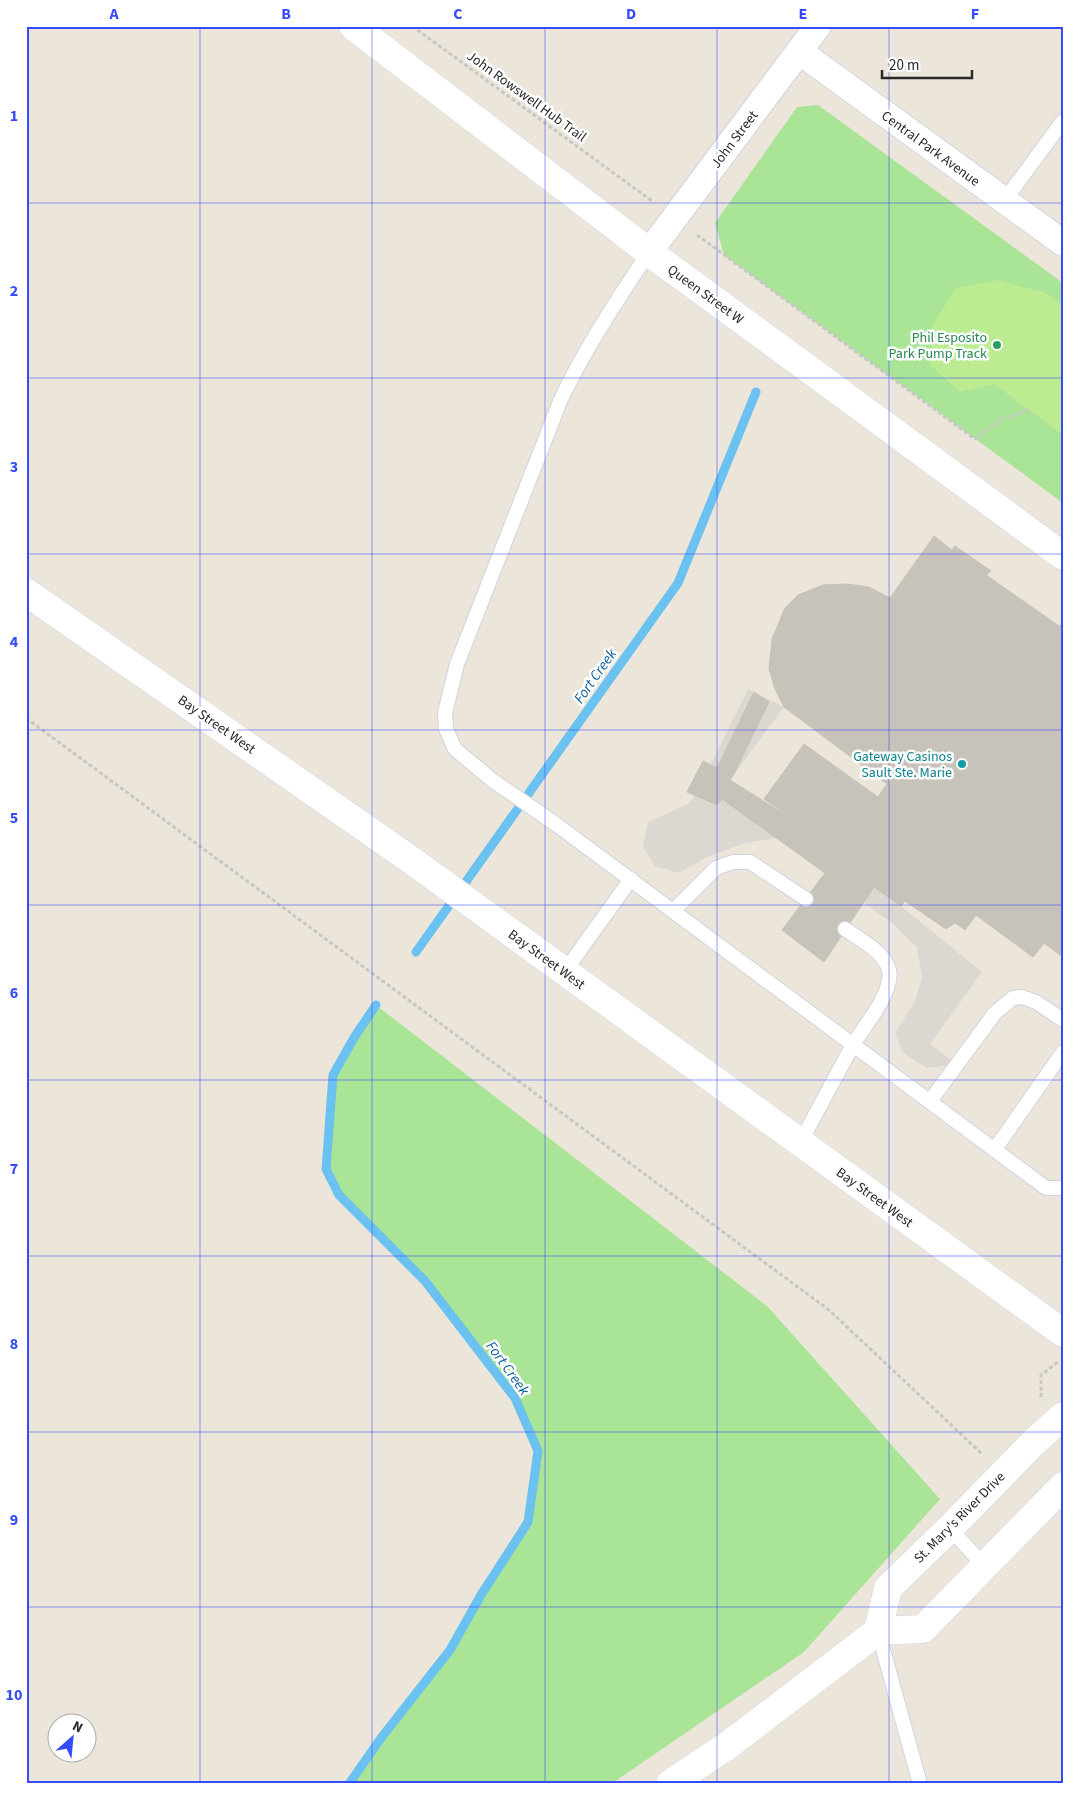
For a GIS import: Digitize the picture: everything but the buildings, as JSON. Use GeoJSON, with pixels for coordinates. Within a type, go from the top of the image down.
{"type":"FeatureCollection","features":[{"type":"Feature","properties":{"kind":"main road","name":"Queen Street W"},"geometry":{"type":"LineString","coordinates":[[353,26],[649,252],[1063,556]]}},
{"type":"Feature","properties":{"kind":"main road","name":"Bay Street West"},"geometry":{"type":"LineString","coordinates":[[26,592],[411,860],[1063,1333]]}},
{"type":"Feature","properties":{"kind":"main road","name":"St. Mary's River Drive"},"geometry":{"type":"LineString","coordinates":[[878,1631],[888,1588],[1063,1416]]}},
{"type":"Feature","properties":{"kind":"main road"},"geometry":{"type":"LineString","coordinates":[[670,1784],[727,1746],[878,1631],[923,1629],[1063,1486]]}},
{"type":"Feature","properties":{"kind":"street","name":"John Street"},"geometry":{"type":"LineString","coordinates":[[649,252],[818,26]]}},
{"type":"Feature","properties":{"kind":"street","name":"Central Park Avenue"},"geometry":{"type":"LineString","coordinates":[[800,52],[1063,243]]}},
{"type":"Feature","properties":{"kind":"lane"},"geometry":{"type":"LineString","coordinates":[[1004,201],[1063,121]]}},
{"type":"Feature","properties":{"kind":"lane"},"geometry":{"type":"LineString","coordinates":[[649,252],[599,328],[578,364],[562,399],[457,664],[445,713],[446,729],[455,748],[492,780],[557,825],[1046,1188],[1063,1188]]}},
{"type":"Feature","properties":{"kind":"lane"},"geometry":{"type":"LineString","coordinates":[[673,911],[716,868],[733,862],[750,862],[806,899]]}},
{"type":"Feature","properties":{"kind":"lane"},"geometry":{"type":"LineString","coordinates":[[565,971],[630,879]]}},
{"type":"Feature","properties":{"kind":"lane"},"geometry":{"type":"LineString","coordinates":[[800,1143],[854,1044],[875,1012],[890,978],[888,968],[880,955],[845,928]]}},
{"type":"Feature","properties":{"kind":"lane"},"geometry":{"type":"LineString","coordinates":[[930,1101],[995,1013],[1013,998],[1022,997],[1036,1002],[1063,1020]]}},
{"type":"Feature","properties":{"kind":"lane"},"geometry":{"type":"LineString","coordinates":[[995,1149],[1063,1052]]}},
{"type":"Feature","properties":{"kind":"lane"},"geometry":{"type":"LineString","coordinates":[[950,1528],[985,1567]]}},
{"type":"Feature","properties":{"kind":"lane"},"geometry":{"type":"LineString","coordinates":[[878,1631],[920,1784]]}},
{"type":"Feature","properties":{"kind":"path","name":"John Rowswell Hub Trail"},"geometry":{"type":"LineString","coordinates":[[412,26],[630,184]]}},
{"type":"Feature","properties":{"kind":"path"},"geometry":{"type":"LineString","coordinates":[[724,255],[976,439],[1002,419],[1028,410]]}},
{"type":"Feature","properties":{"kind":"path"},"geometry":{"type":"LineString","coordinates":[[26,718],[829,1310],[1003,1473]]}},
{"type":"Feature","properties":{"kind":"path"},"geometry":{"type":"LineString","coordinates":[[1041,1375],[1063,1359]]}},
{"type":"Feature","properties":{"kind":"green space"},"geometry":{"type":"Polygon","coordinates":[[[818,105],[1063,283],[1063,503],[724,255],[715,223],[797,107],[818,105]]]}},
{"type":"Feature","properties":{"kind":"green space","name":"Phil Esposito Park Pump Track"},"geometry":{"type":"Polygon","coordinates":[[[998,280],[1045,293],[1063,305],[1063,435],[994,384],[960,392],[930,365],[932,326],[956,288],[998,280]]]}},
{"type":"Feature","properties":{"kind":"green space"},"geometry":{"type":"Polygon","coordinates":[[[376,1005],[767,1306],[940,1499],[804,1652],[611,1784],[349,1784],[381,1738],[450,1650],[481,1595],[528,1522],[538,1451],[504,1384],[425,1281],[339,1195],[326,1169],[333,1075],[355,1036],[376,1005]]]}},
{"type":"Feature","properties":{"kind":"shaded area"},"geometry":{"type":"Polygon","coordinates":[[[748,689],[784,707],[730,780],[802,825],[798,834],[901,906],[982,972],[930,1044],[957,1064],[927,1068],[903,1053],[895,1033],[915,1001],[922,977],[917,948],[897,927],[777,838],[745,843],[707,857],[679,873],[655,866],[643,847],[648,822],[690,803],[748,689]]]}},
{"type":"Feature","properties":{"kind":"waterway","name":"Fort Creek"},"geometry":{"type":"LineString","coordinates":[[416,952],[678,583],[756,392]]}},
{"type":"Feature","properties":{"kind":"waterway","name":"Fort Creek"},"geometry":{"type":"LineString","coordinates":[[349,1784],[381,1738],[450,1650],[481,1595],[528,1522],[538,1451],[515,1398],[425,1281],[339,1195],[326,1169],[333,1075],[355,1036],[376,1005]]}},
{"type":"Feature","properties":{"kind":"place","name":"Phil Esposito Park Pump Track"},"geometry":{"type":"Point","coordinates":[997,345]}},
{"type":"Feature","properties":{"kind":"place","name":"Gateway Casinos Sault Ste. Marie"},"geometry":{"type":"Point","coordinates":[962,764]}}]}
